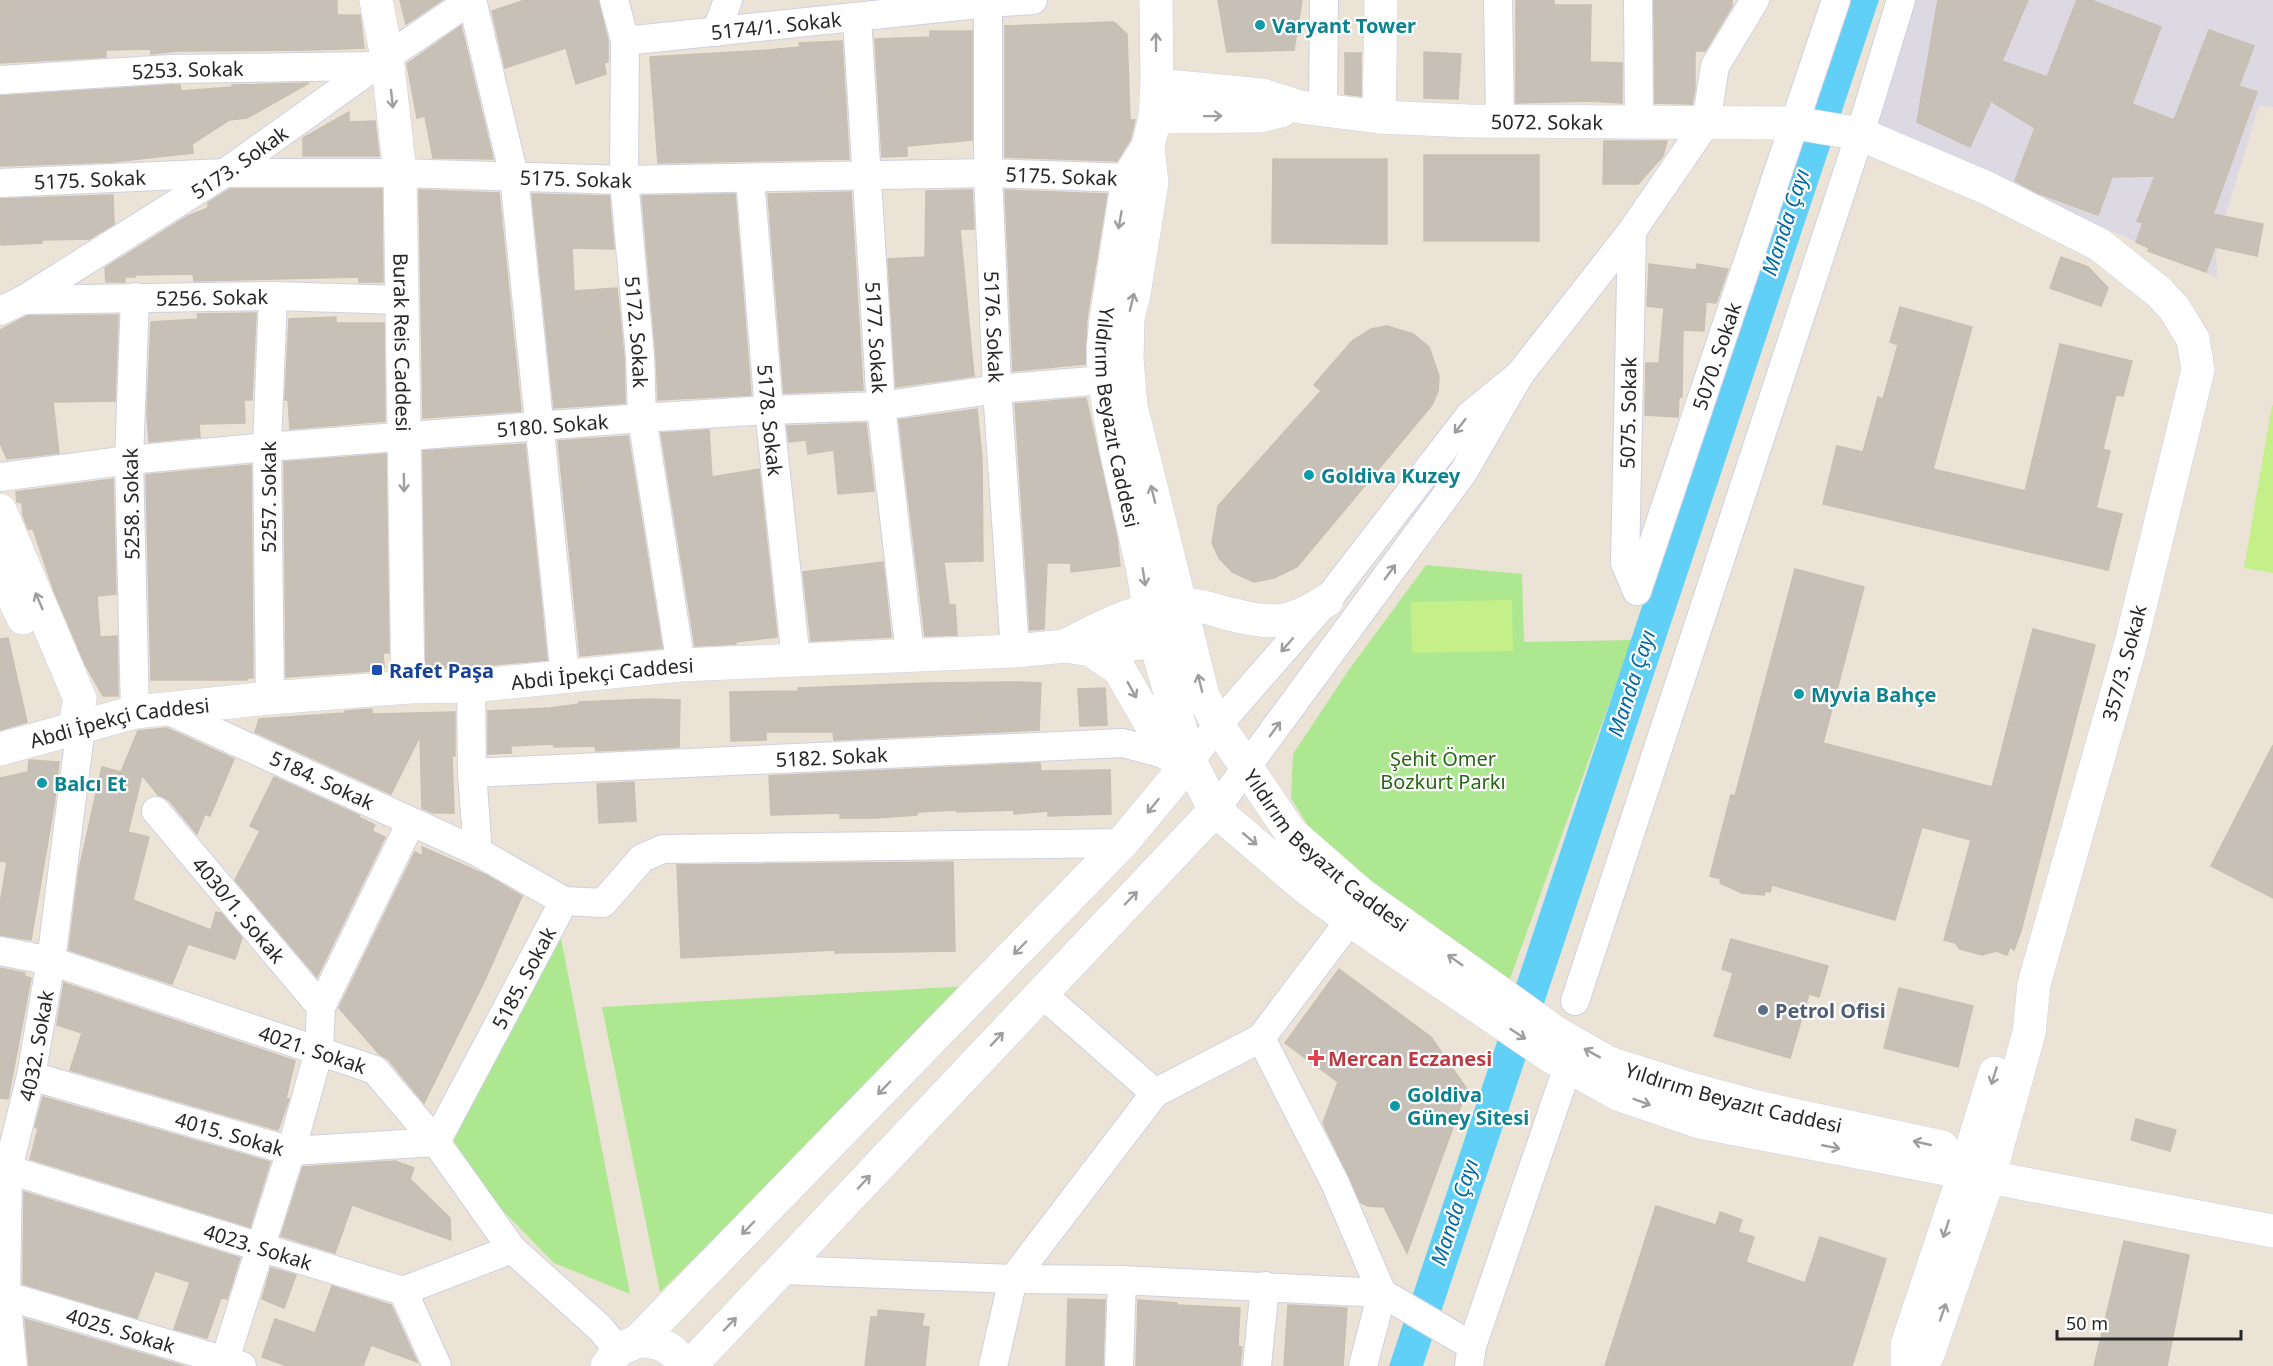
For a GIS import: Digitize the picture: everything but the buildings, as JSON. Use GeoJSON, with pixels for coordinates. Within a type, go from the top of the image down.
{"type":"FeatureCollection","features":[{"type":"Feature","properties":{"kind":"main road","name":"Burak Reis Caddesi"},"geometry":{"type":"LineString","coordinates":[[376,0],[381,61],[399,173],[408,687]]}},
{"type":"Feature","properties":{"kind":"main road","name":"Yıldırım Beyazıt Caddesi"},"geometry":{"type":"LineString","coordinates":[[1156,0],[1157,85],[1151,132],[1106,320],[1103,348],[1104,380],[1116,450],[1142,566],[1162,619]]}},
{"type":"Feature","properties":{"kind":"main road"},"geometry":{"type":"LineString","coordinates":[[1379,117],[1381,0]]}},
{"type":"Feature","properties":{"kind":"main road","name":"5072. Sokak"},"geometry":{"type":"LineString","coordinates":[[1157,85],[1262,95],[1312,109],[1379,117],[1469,121],[1795,123],[1860,134],[1988,188],[2100,245],[2159,292],[2174,308],[2193,339]]}},
{"type":"Feature","properties":{"kind":"main road","name":"5072. Sokak"},"geometry":{"type":"LineString","coordinates":[[1151,132],[1312,109]]}},
{"type":"Feature","properties":{"kind":"main road","name":"Yıldırım Beyazıt Caddesi"},"geometry":{"type":"LineString","coordinates":[[1140,180],[1134,294],[1128,319],[1126,359],[1179,758]]}},
{"type":"Feature","properties":{"kind":"main road","name":"357/3. Sokak"},"geometry":{"type":"LineString","coordinates":[[1974,1168],[2029,1033],[2034,984],[2131,643],[2196,381],[2198,370],[2193,339]]}},
{"type":"Feature","properties":{"kind":"main road"},"geometry":{"type":"LineString","coordinates":[[0,510],[80,699],[79,720]]}},
{"type":"Feature","properties":{"kind":"main road"},"geometry":{"type":"LineString","coordinates":[[0,570],[64,705],[79,720]]}},
{"type":"Feature","properties":{"kind":"main road"},"geometry":{"type":"LineString","coordinates":[[1162,619],[1199,605],[1250,618],[1281,621],[1306,614],[1327,600]]}},
{"type":"Feature","properties":{"kind":"main road","name":"Abdi İpekçi Caddesi"},"geometry":{"type":"LineString","coordinates":[[0,749],[79,720],[150,710],[270,698],[408,687],[471,686],[681,665],[1078,648],[1106,624],[1162,619],[1188,637]]}},
{"type":"Feature","properties":{"kind":"main road","name":"Yıldırım Beyazıt Caddesi"},"geometry":{"type":"LineString","coordinates":[[1188,637],[1203,696],[1218,724],[1291,833],[1361,894],[1493,1002]]}},
{"type":"Feature","properties":{"kind":"main road"},"geometry":{"type":"LineString","coordinates":[[1078,648],[1119,669],[1215,810],[1305,887],[1350,920],[1493,1002],[1558,1052],[1620,1095],[1699,1122],[1974,1168],[2273,1231]]}},
{"type":"Feature","properties":{"kind":"main road"},"geometry":{"type":"LineString","coordinates":[[621,1352],[1122,843],[1179,758]]}},
{"type":"Feature","properties":{"kind":"main road"},"geometry":{"type":"LineString","coordinates":[[690,1366],[1215,810]]}},
{"type":"Feature","properties":{"kind":"main road"},"geometry":{"type":"LineString","coordinates":[[1907,1366],[1907,1345],[1974,1168]]}},
{"type":"Feature","properties":{"kind":"main road"},"geometry":{"type":"LineString","coordinates":[[1921,1366],[1929,1352],[1974,1168]]}},
{"type":"Feature","properties":{"kind":"main road"},"geometry":{"type":"LineString","coordinates":[[621,1352],[653,1341],[667,1346],[679,1357],[684,1366]]}},
{"type":"Feature","properties":{"kind":"street","name":"5173. Sokak"},"geometry":{"type":"LineString","coordinates":[[11,305],[225,173],[381,61],[471,0]]}},
{"type":"Feature","properties":{"kind":"street"},"geometry":{"type":"LineString","coordinates":[[471,0],[514,176],[565,676]]}},
{"type":"Feature","properties":{"kind":"street","name":"5172. Sokak"},"geometry":{"type":"LineString","coordinates":[[614,0],[625,41],[624,180],[640,356],[642,418],[681,665]]}},
{"type":"Feature","properties":{"kind":"street"},"geometry":{"type":"LineString","coordinates":[[716,32],[728,0]]}},
{"type":"Feature","properties":{"kind":"street","name":"5174/1. Sokak"},"geometry":{"type":"LineString","coordinates":[[625,41],[1033,0]]}},
{"type":"Feature","properties":{"kind":"street"},"geometry":{"type":"LineString","coordinates":[[1312,109],[1324,0]]}},
{"type":"Feature","properties":{"kind":"street"},"geometry":{"type":"LineString","coordinates":[[1498,0],[1500,120]]}},
{"type":"Feature","properties":{"kind":"street"},"geometry":{"type":"LineString","coordinates":[[1638,0],[1639,121]]}},
{"type":"Feature","properties":{"kind":"street"},"geometry":{"type":"LineString","coordinates":[[1215,810],[1464,471],[1520,374],[1632,231],[1706,123],[1715,66],[1755,0]]}},
{"type":"Feature","properties":{"kind":"street","name":"5070. Sokak"},"geometry":{"type":"LineString","coordinates":[[1637,591],[1836,0]]}},
{"type":"Feature","properties":{"kind":"street"},"geometry":{"type":"LineString","coordinates":[[1575,1001],[1860,134],[1901,0]]}},
{"type":"Feature","properties":{"kind":"street","name":"5176. Sokak"},"geometry":{"type":"LineString","coordinates":[[988,3],[988,173],[997,389],[1015,651]]}},
{"type":"Feature","properties":{"kind":"street","name":"5177. Sokak"},"geometry":{"type":"LineString","coordinates":[[857,18],[881,406],[910,654]]}},
{"type":"Feature","properties":{"kind":"street","name":"5253. Sokak"},"geometry":{"type":"LineString","coordinates":[[0,80],[170,69],[381,61]]}},
{"type":"Feature","properties":{"kind":"street","name":"5175. Sokak"},"geometry":{"type":"LineString","coordinates":[[0,183],[225,173],[399,173],[624,180],[988,173],[1140,180]]}},
{"type":"Feature","properties":{"kind":"street","name":"5178. Sokak"},"geometry":{"type":"LineString","coordinates":[[750,179],[770,410],[796,660]]}},
{"type":"Feature","properties":{"kind":"street","name":"5075. Sokak"},"geometry":{"type":"LineString","coordinates":[[1632,231],[1625,563],[1637,591]]}},
{"type":"Feature","properties":{"kind":"street","name":"5256. Sokak"},"geometry":{"type":"LineString","coordinates":[[11,305],[135,297],[273,296],[401,300]]}},
{"type":"Feature","properties":{"kind":"street","name":"5257. Sokak"},"geometry":{"type":"LineString","coordinates":[[270,698],[267,447],[273,296]]}},
{"type":"Feature","properties":{"kind":"street","name":"5258. Sokak"},"geometry":{"type":"LineString","coordinates":[[135,297],[129,460],[150,710]]}},
{"type":"Feature","properties":{"kind":"street"},"geometry":{"type":"LineString","coordinates":[[1179,758],[1218,724],[1327,600],[1470,415],[1520,374]]}},
{"type":"Feature","properties":{"kind":"street","name":"5180. Sokak"},"geometry":{"type":"LineString","coordinates":[[0,477],[129,460],[267,447],[642,418],[881,406],[997,389],[1104,380]]}},
{"type":"Feature","properties":{"kind":"street"},"geometry":{"type":"LineString","coordinates":[[471,686],[472,773],[478,852],[564,901],[603,903],[642,858],[663,849],[1122,843]]}},
{"type":"Feature","properties":{"kind":"street","name":"5184. Sokak"},"geometry":{"type":"LineString","coordinates":[[150,710],[478,852]]}},
{"type":"Feature","properties":{"kind":"street","name":"4032. Sokak"},"geometry":{"type":"LineString","coordinates":[[13,1366],[3,1294],[4,1168],[31,1076],[51,961],[79,720]]}},
{"type":"Feature","properties":{"kind":"street","name":"5182. Sokak"},"geometry":{"type":"LineString","coordinates":[[472,773],[1123,743],[1179,758]]}},
{"type":"Feature","properties":{"kind":"street","name":"4030/1. Sokak"},"geometry":{"type":"LineString","coordinates":[[156,811],[321,1007]]}},
{"type":"Feature","properties":{"kind":"street"},"geometry":{"type":"LineString","coordinates":[[230,1364],[259,1248],[291,1151],[319,1051],[321,1007],[411,822]]}},
{"type":"Feature","properties":{"kind":"street","name":"5185. Sokak"},"geometry":{"type":"LineString","coordinates":[[436,1142],[564,901]]}},
{"type":"Feature","properties":{"kind":"street"},"geometry":{"type":"LineString","coordinates":[[993,1366],[1013,1279],[1155,1092],[1261,1038],[1350,920]]}},
{"type":"Feature","properties":{"kind":"street","name":"4021. Sokak"},"geometry":{"type":"LineString","coordinates":[[0,951],[51,961],[375,1070],[436,1142],[513,1250],[600,1328],[621,1352]]}},
{"type":"Feature","properties":{"kind":"street"},"geometry":{"type":"LineString","coordinates":[[1041,993],[1155,1092]]}},
{"type":"Feature","properties":{"kind":"street"},"geometry":{"type":"LineString","coordinates":[[1261,1038],[1392,1299],[1363,1366]]}},
{"type":"Feature","properties":{"kind":"street"},"geometry":{"type":"LineString","coordinates":[[781,1270],[1265,1286],[1392,1299],[1439,1327],[1470,1356],[1558,1052]]}},
{"type":"Feature","properties":{"kind":"street","name":"4015. Sokak"},"geometry":{"type":"LineString","coordinates":[[31,1076],[291,1151],[436,1142]]}},
{"type":"Feature","properties":{"kind":"street","name":"4023. Sokak"},"geometry":{"type":"LineString","coordinates":[[4,1168],[403,1292]]}},
{"type":"Feature","properties":{"kind":"street"},"geometry":{"type":"LineString","coordinates":[[437,1366],[403,1292],[513,1250]]}},
{"type":"Feature","properties":{"kind":"street"},"geometry":{"type":"LineString","coordinates":[[1119,1366],[1122,1281]]}},
{"type":"Feature","properties":{"kind":"street"},"geometry":{"type":"LineString","coordinates":[[1257,1366],[1265,1286]]}},
{"type":"Feature","properties":{"kind":"street","name":"4025. Sokak"},"geometry":{"type":"LineString","coordinates":[[3,1294],[230,1364]]}},
{"type":"Feature","properties":{"kind":"shaded area"},"geometry":{"type":"Polygon","coordinates":[[[1905,0],[2273,0],[2273,107],[2259,106],[2221,230],[2216,255],[2217,278],[1868,122],[1905,0]]]}},
{"type":"Feature","properties":{"kind":"green space"},"geometry":{"type":"Polygon","coordinates":[[[2273,405],[2273,573],[2244,568],[2273,405]]]}},
{"type":"Feature","properties":{"kind":"green space","name":"Şehit Ömer Bozkurt Parkı"},"geometry":{"type":"Polygon","coordinates":[[[1426,565],[1522,574],[1524,642],[1632,640],[1510,979],[1323,850],[1291,798],[1293,754],[1348,671],[1426,565]]]}},
{"type":"Feature","properties":{"kind":"green space"},"geometry":{"type":"Polygon","coordinates":[[[1512,600],[1513,651],[1412,653],[1411,602],[1512,600]]]}},
{"type":"Feature","properties":{"kind":"green space"},"geometry":{"type":"Polygon","coordinates":[[[561,938],[630,1294],[554,1263],[436,1142],[561,938]]]}},
{"type":"Feature","properties":{"kind":"green space"},"geometry":{"type":"Polygon","coordinates":[[[969,986],[660,1292],[602,1007],[969,986]]]}},
{"type":"Feature","properties":{"kind":"water","name":"Manda Çayı"},"geometry":{"type":"Polygon","coordinates":[[[1844,0],[1879,0],[1423,1366],[1389,1366],[1844,0]]]}},
{"type":"Feature","properties":{"kind":"place","name":"Varyant Tower"},"geometry":{"type":"Point","coordinates":[1260,25]}},
{"type":"Feature","properties":{"kind":"place","name":"Goldiva Kuzey"},"geometry":{"type":"Point","coordinates":[1309,475]}},
{"type":"Feature","properties":{"kind":"place","name":"Rafet Paşa"},"geometry":{"type":"Point","coordinates":[377,670]}},
{"type":"Feature","properties":{"kind":"place","name":"Myvia Bahçe"},"geometry":{"type":"Point","coordinates":[1799,694]}},
{"type":"Feature","properties":{"kind":"place","name":"Balcı Et"},"geometry":{"type":"Point","coordinates":[42,783]}},
{"type":"Feature","properties":{"kind":"place","name":"Petrol Ofisi"},"geometry":{"type":"Point","coordinates":[1763,1010]}},
{"type":"Feature","properties":{"kind":"place","name":"Mercan Eczanesi"},"geometry":{"type":"Point","coordinates":[1316,1058]}},
{"type":"Feature","properties":{"kind":"place","name":"Goldiva Güney Sitesi"},"geometry":{"type":"Point","coordinates":[1395,1106]}}]}
